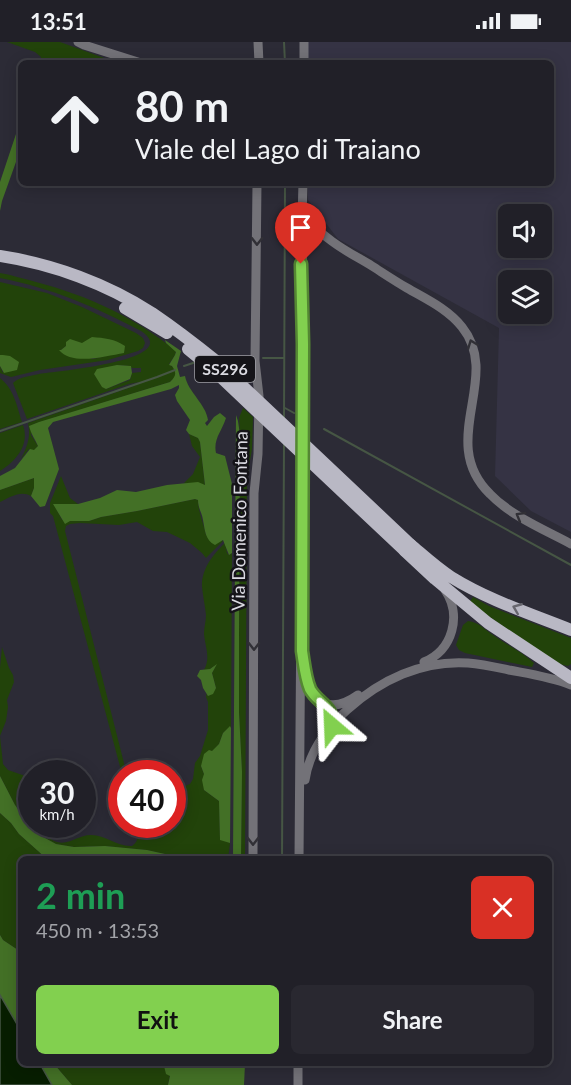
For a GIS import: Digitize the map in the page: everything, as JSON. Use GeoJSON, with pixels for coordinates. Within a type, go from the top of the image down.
{"type":"FeatureCollection","features":[{"type":"Feature","properties":{"kind":"main road","name":"SS296"},"geometry":{"type":"LineString","coordinates":[[0,256],[77,276],[116,293],[181,333],[216,361],[408,548],[435,579],[488,623],[565,673]]}},
{"type":"Feature","properties":{"kind":"main road","name":"SS296"},"geometry":{"type":"LineString","coordinates":[[0,264],[58,278],[120,304],[178,341],[210,367],[408,548],[465,586],[571,630]]}},
{"type":"Feature","properties":{"kind":"street"},"geometry":{"type":"LineString","coordinates":[[78,42],[133,60]]}},
{"type":"Feature","properties":{"kind":"street"},"geometry":{"type":"LineString","coordinates":[[258,42],[258,60]]}},
{"type":"Feature","properties":{"kind":"street"},"geometry":{"type":"LineString","coordinates":[[304,42],[304,60]]}},
{"type":"Feature","properties":{"kind":"street","name":"Via Domenico Fontana"},"geometry":{"type":"LineString","coordinates":[[254,856],[254,505],[259,396],[255,362],[257,186]]}},
{"type":"Feature","properties":{"kind":"street"},"geometry":{"type":"LineString","coordinates":[[300,856],[303,186]]}},
{"type":"Feature","properties":{"kind":"street"},"geometry":{"type":"LineString","coordinates":[[303,198],[309,219],[322,234],[347,252],[434,303],[460,324],[471,342],[476,362],[476,382],[467,436],[469,458],[476,477],[489,494],[505,507],[571,544]]}},
{"type":"Feature","properties":{"kind":"street"},"geometry":{"type":"LineString","coordinates":[[323,704],[329,705],[350,700],[383,678],[433,658],[440,651],[450,638],[454,615],[452,603],[435,579]]}},
{"type":"Feature","properties":{"kind":"street"},"geometry":{"type":"LineString","coordinates":[[302,651],[310,688],[331,714],[332,726]]}},
{"type":"Feature","properties":{"kind":"street"},"geometry":{"type":"LineString","coordinates":[[424,662],[453,657],[470,658],[565,673]]}},
{"type":"Feature","properties":{"kind":"street"},"geometry":{"type":"LineString","coordinates":[[301,808],[309,764],[316,747],[332,726],[354,703],[385,682],[406,672],[440,664],[469,663],[543,676],[571,685]]}},
{"type":"Feature","properties":{"kind":"street"},"geometry":{"type":"LineString","coordinates":[[298,1066],[298,1085]]}},
{"type":"Feature","properties":{"kind":"shaded area"},"geometry":{"type":"Polygon","coordinates":[[[308,42],[571,42],[571,532],[531,511],[495,476],[499,328],[338,239],[308,200],[308,186],[554,186],[554,60],[308,60],[308,42]]]}},
{"type":"Feature","properties":{"kind":"shaded area"},"geometry":{"type":"Polygon","coordinates":[[[0,995],[18,1026],[18,1066],[41,1066],[52,1085],[0,1085],[0,995]]]}},
{"type":"Feature","properties":{"kind":"green space"},"geometry":{"type":"Polygon","coordinates":[[[7,42],[60,42],[110,60],[40,60],[41,57],[35,52],[7,42]]]}},
{"type":"Feature","properties":{"kind":"green space"},"geometry":{"type":"Polygon","coordinates":[[[18,128],[18,156],[0,211],[0,182],[18,128]]]}},
{"type":"Feature","properties":{"kind":"green space"},"geometry":{"type":"Polygon","coordinates":[[[0,273],[56,288],[93,301],[127,318],[176,351],[169,364],[174,369],[175,377],[170,382],[34,424],[31,435],[38,446],[34,451],[29,449],[21,459],[28,442],[28,423],[134,386],[139,382],[27,419],[13,383],[28,376],[111,363],[131,357],[146,350],[150,341],[141,331],[90,306],[38,287],[0,278],[0,273]],[[117,365],[94,374],[106,389],[130,380],[132,373],[141,372],[141,368],[117,365]]]}},
{"type":"Feature","properties":{"kind":"green space"},"geometry":{"type":"Polygon","coordinates":[[[0,282],[47,293],[82,307],[136,333],[143,338],[145,343],[138,351],[108,360],[40,370],[11,377],[0,373],[0,366],[3,373],[3,355],[0,355],[0,282]],[[82,343],[66,346],[60,350],[93,359],[105,356],[82,343]]]}},
{"type":"Feature","properties":{"kind":"green space"},"geometry":{"type":"Polygon","coordinates":[[[92,337],[109,339],[125,346],[124,353],[81,359],[72,358],[59,350],[66,346],[66,342],[70,339],[82,343],[92,337]]]}},
{"type":"Feature","properties":{"kind":"green space"},"geometry":{"type":"Polygon","coordinates":[[[165,340],[181,351],[177,366],[180,377],[185,376],[207,414],[208,420],[205,423],[207,426],[220,413],[226,418],[215,448],[216,453],[225,456],[232,484],[232,553],[229,555],[223,540],[215,545],[207,538],[198,500],[195,499],[89,521],[70,521],[65,524],[53,504],[78,504],[117,490],[136,492],[167,485],[198,482],[205,485],[200,442],[186,430],[190,420],[175,395],[179,385],[53,422],[48,428],[59,469],[45,506],[40,507],[31,496],[34,478],[0,490],[0,476],[15,468],[30,449],[34,450],[38,446],[29,426],[170,382],[175,373],[169,365],[176,352],[165,340]]]}},
{"type":"Feature","properties":{"kind":"green space"},"geometry":{"type":"Polygon","coordinates":[[[0,355],[10,356],[19,362],[17,370],[4,373],[0,366],[0,355]]]}},
{"type":"Feature","properties":{"kind":"green space"},"geometry":{"type":"Polygon","coordinates":[[[117,365],[131,366],[130,379],[106,389],[102,387],[94,374],[97,369],[117,365]]]}},
{"type":"Feature","properties":{"kind":"green space"},"geometry":{"type":"Polygon","coordinates":[[[0,378],[12,393],[22,422],[0,429],[0,378]]]}},
{"type":"Feature","properties":{"kind":"green space"},"geometry":{"type":"Polygon","coordinates":[[[243,408],[253,417],[252,449],[247,478],[245,856],[241,856],[242,772],[239,712],[239,418],[243,408]]]}},
{"type":"Feature","properties":{"kind":"green space"},"geometry":{"type":"Polygon","coordinates":[[[236,415],[240,435],[239,712],[242,772],[241,856],[233,856],[236,415]]]}},
{"type":"Feature","properties":{"kind":"green space"},"geometry":{"type":"Polygon","coordinates":[[[23,425],[25,439],[20,452],[0,471],[0,433],[23,425]]]}},
{"type":"Feature","properties":{"kind":"green space"},"geometry":{"type":"Polygon","coordinates":[[[189,434],[198,438],[200,442],[205,486],[184,483],[193,474],[200,457],[192,446],[189,434]]]}},
{"type":"Feature","properties":{"kind":"green space"},"geometry":{"type":"Polygon","coordinates":[[[61,476],[70,498],[78,504],[54,504],[62,520],[89,521],[195,499],[198,500],[206,535],[223,541],[206,558],[190,543],[167,532],[153,531],[137,522],[119,525],[80,523],[66,526],[65,531],[123,760],[118,760],[53,516],[50,513],[50,503],[61,476]]]}},
{"type":"Feature","properties":{"kind":"green space"},"geometry":{"type":"Polygon","coordinates":[[[34,478],[31,496],[19,494],[0,502],[0,490],[34,478]]]}},
{"type":"Feature","properties":{"kind":"green space"},"geometry":{"type":"Polygon","coordinates":[[[225,543],[227,553],[229,555],[232,553],[231,728],[223,733],[219,744],[201,766],[204,774],[204,790],[219,801],[220,839],[230,843],[228,856],[168,856],[147,850],[105,846],[74,847],[56,844],[45,838],[64,843],[78,838],[96,838],[96,836],[121,845],[132,846],[137,838],[186,838],[186,786],[193,779],[195,763],[200,756],[208,730],[206,694],[208,696],[216,688],[212,673],[216,665],[204,670],[207,656],[202,581],[209,563],[225,543]]]}},
{"type":"Feature","properties":{"kind":"green space"},"geometry":{"type":"Polygon","coordinates":[[[473,597],[489,606],[571,638],[571,664],[568,666],[559,664],[469,603],[473,597]]]}},
{"type":"Feature","properties":{"kind":"green space"},"geometry":{"type":"Polygon","coordinates":[[[468,621],[479,625],[524,655],[534,663],[532,667],[459,650],[456,645],[463,625],[468,621]]]}},
{"type":"Feature","properties":{"kind":"green space"},"geometry":{"type":"Polygon","coordinates":[[[2,647],[14,682],[7,700],[6,721],[0,736],[0,668],[2,647]]]}},
{"type":"Feature","properties":{"kind":"green space"},"geometry":{"type":"Polygon","coordinates":[[[217,664],[212,673],[216,688],[213,694],[208,696],[197,676],[200,670],[210,669],[217,664]]]}},
{"type":"Feature","properties":{"kind":"green space"},"geometry":{"type":"Polygon","coordinates":[[[230,726],[230,843],[220,840],[219,801],[204,790],[202,780],[204,774],[201,766],[204,754],[209,750],[212,751],[219,744],[223,733],[230,726]]]}},
{"type":"Feature","properties":{"kind":"green space"},"geometry":{"type":"Polygon","coordinates":[[[0,736],[3,764],[8,770],[18,773],[18,809],[0,776],[0,736]]]}},
{"type":"Feature","properties":{"kind":"green space"},"geometry":{"type":"Polygon","coordinates":[[[0,776],[18,809],[18,833],[0,813],[0,776]]]}},
{"type":"Feature","properties":{"kind":"green space"},"geometry":{"type":"Polygon","coordinates":[[[0,813],[18,833],[18,838],[23,838],[44,856],[18,856],[18,950],[3,940],[0,935],[0,813]]]}},
{"type":"Feature","properties":{"kind":"green space"},"geometry":{"type":"Polygon","coordinates":[[[23,838],[45,838],[56,844],[74,847],[105,846],[147,850],[168,856],[44,856],[23,838]]]}},
{"type":"Feature","properties":{"kind":"green space"},"geometry":{"type":"Polygon","coordinates":[[[0,935],[3,940],[18,950],[18,1026],[0,995],[0,935]]]}},
{"type":"Feature","properties":{"kind":"green space"},"geometry":{"type":"Polygon","coordinates":[[[41,1066],[56,1066],[72,1085],[52,1085],[41,1066]]]}},
{"type":"Feature","properties":{"kind":"green space"},"geometry":{"type":"Polygon","coordinates":[[[56,1066],[164,1066],[170,1075],[168,1085],[72,1085],[56,1066]]]}},
{"type":"Feature","properties":{"kind":"green space"},"geometry":{"type":"Polygon","coordinates":[[[164,1066],[245,1066],[244,1085],[168,1085],[170,1076],[166,1074],[164,1066]]]}},
{"type":"Feature","properties":{"kind":"waterway"},"geometry":{"type":"LineString","coordinates":[[284,42],[285,60]]}},
{"type":"Feature","properties":{"kind":"waterway"},"geometry":{"type":"LineString","coordinates":[[284,419],[285,186]]}},
{"type":"Feature","properties":{"kind":"waterway"},"geometry":{"type":"LineString","coordinates":[[222,359],[243,358]]}},
{"type":"Feature","properties":{"kind":"waterway"},"geometry":{"type":"LineString","coordinates":[[263,358],[284,358]]}},
{"type":"Feature","properties":{"kind":"waterway"},"geometry":{"type":"LineString","coordinates":[[184,366],[196,362]]}},
{"type":"Feature","properties":{"kind":"waterway"},"geometry":{"type":"LineString","coordinates":[[0,431],[175,370]]}},
{"type":"Feature","properties":{"kind":"waterway"},"geometry":{"type":"LineString","coordinates":[[285,408],[294,413]]}},
{"type":"Feature","properties":{"kind":"waterway"},"geometry":{"type":"LineString","coordinates":[[324,429],[571,565]]}},
{"type":"Feature","properties":{"kind":"waterway"},"geometry":{"type":"LineString","coordinates":[[282,856],[284,442]]}},
{"type":"Feature","properties":{"kind":"route"},"geometry":{"type":"LineString","coordinates":[[301,264],[302,651],[310,688],[316,698],[329,710],[332,726]]}}]}
